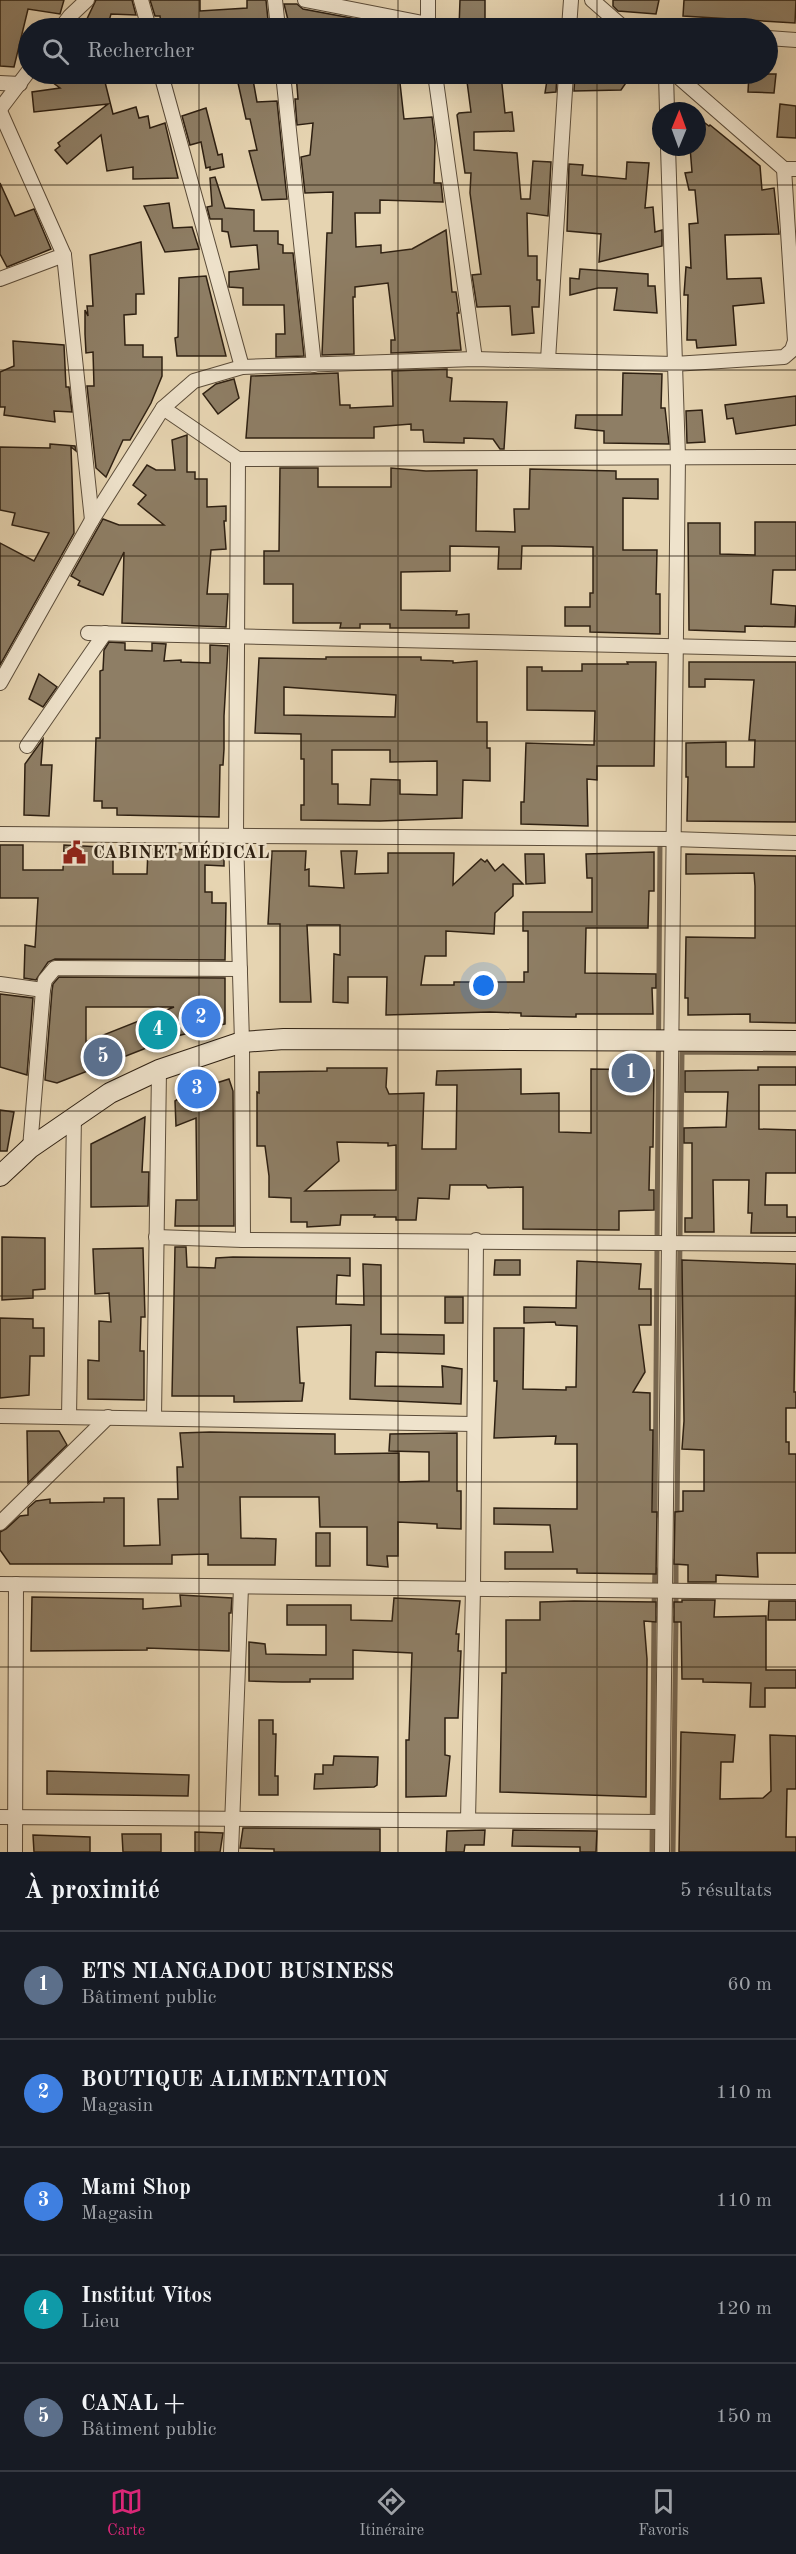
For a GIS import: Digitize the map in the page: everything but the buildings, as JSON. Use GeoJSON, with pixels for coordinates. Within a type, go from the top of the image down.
{"type":"FeatureCollection","features":[{"type":"Feature","properties":{"kind":"main road"},"geometry":{"type":"LineString","coordinates":[[0,1176],[30,1148],[110,1093],[159,1070],[242,1042],[284,1039],[796,1041]]}},
{"type":"Feature","properties":{"kind":"street"},"geometry":{"type":"LineString","coordinates":[[68,18],[87,0]]}},
{"type":"Feature","properties":{"kind":"street"},"geometry":{"type":"LineString","coordinates":[[141,0],[146,18]]}},
{"type":"Feature","properties":{"kind":"street"},"geometry":{"type":"LineString","coordinates":[[275,0],[277,18]]}},
{"type":"Feature","properties":{"kind":"street"},"geometry":{"type":"LineString","coordinates":[[305,0],[390,18]]}},
{"type":"Feature","properties":{"kind":"street"},"geometry":{"type":"LineString","coordinates":[[428,0],[428,18]]}},
{"type":"Feature","properties":{"kind":"street"},"geometry":{"type":"LineString","coordinates":[[570,18],[571,0]]}},
{"type":"Feature","properties":{"kind":"street"},"geometry":{"type":"LineString","coordinates":[[592,0],[612,18]]}},
{"type":"Feature","properties":{"kind":"street"},"geometry":{"type":"LineString","coordinates":[[778,39],[796,40]]}},
{"type":"Feature","properties":{"kind":"street"},"geometry":{"type":"LineString","coordinates":[[0,83],[18,79]]}},
{"type":"Feature","properties":{"kind":"street"},"geometry":{"type":"LineString","coordinates":[[20,84],[0,110],[64,255],[92,519]]}},
{"type":"Feature","properties":{"kind":"street"},"geometry":{"type":"LineString","coordinates":[[164,84],[242,367]]}},
{"type":"Feature","properties":{"kind":"street"},"geometry":{"type":"LineString","coordinates":[[284,84],[314,365]]}},
{"type":"Feature","properties":{"kind":"street"},"geometry":{"type":"LineString","coordinates":[[436,84],[475,359]]}},
{"type":"Feature","properties":{"kind":"street"},"geometry":{"type":"LineString","coordinates":[[548,360],[565,84]]}},
{"type":"Feature","properties":{"kind":"street"},"geometry":{"type":"LineString","coordinates":[[667,84],[668,102]]}},
{"type":"Feature","properties":{"kind":"street"},"geometry":{"type":"LineString","coordinates":[[0,683],[92,519],[163,408],[194,381],[242,367],[475,359],[674,364],[784,357],[792,350],[795,341],[790,169],[687,84]]}},
{"type":"Feature","properties":{"kind":"street"},"geometry":{"type":"LineString","coordinates":[[662,1852],[678,457],[668,156]]}},
{"type":"Feature","properties":{"kind":"street"},"geometry":{"type":"LineString","coordinates":[[0,279],[64,255]]}},
{"type":"Feature","properties":{"kind":"street"},"geometry":{"type":"LineString","coordinates":[[163,408],[238,459],[796,457]]}},
{"type":"Feature","properties":{"kind":"street"},"geometry":{"type":"LineString","coordinates":[[238,459],[236,837],[242,1042],[243,1240]]}},
{"type":"Feature","properties":{"kind":"street"},"geometry":{"type":"LineString","coordinates":[[88,633],[796,649]]}},
{"type":"Feature","properties":{"kind":"street"},"geometry":{"type":"LineString","coordinates":[[27,746],[105,633]]}},
{"type":"Feature","properties":{"kind":"street"},"geometry":{"type":"LineString","coordinates":[[0,834],[673,839],[796,843]]}},
{"type":"Feature","properties":{"kind":"street"},"geometry":{"type":"LineString","coordinates":[[30,1148],[43,990],[45,981],[55,968],[240,969]]}},
{"type":"Feature","properties":{"kind":"street"},"geometry":{"type":"LineString","coordinates":[[0,984],[43,990]]}},
{"type":"Feature","properties":{"kind":"street"},"geometry":{"type":"LineString","coordinates":[[154,1418],[159,1070]]}},
{"type":"Feature","properties":{"kind":"street"},"geometry":{"type":"LineString","coordinates":[[69,1417],[74,1116]]}},
{"type":"Feature","properties":{"kind":"street"},"geometry":{"type":"LineString","coordinates":[[156,1237],[243,1240],[796,1244]]}},
{"type":"Feature","properties":{"kind":"street"},"geometry":{"type":"LineString","coordinates":[[468,1820],[476,1240]]}},
{"type":"Feature","properties":{"kind":"street"},"geometry":{"type":"LineString","coordinates":[[0,1416],[474,1424]]}},
{"type":"Feature","properties":{"kind":"street"},"geometry":{"type":"LineString","coordinates":[[0,1523],[108,1418]]}},
{"type":"Feature","properties":{"kind":"street"},"geometry":{"type":"LineString","coordinates":[[0,1584],[796,1592]]}},
{"type":"Feature","properties":{"kind":"street"},"geometry":{"type":"LineString","coordinates":[[15,1852],[16,1584]]}},
{"type":"Feature","properties":{"kind":"street"},"geometry":{"type":"LineString","coordinates":[[231,1852],[241,1587]]}},
{"type":"Feature","properties":{"kind":"street"},"geometry":{"type":"LineString","coordinates":[[0,1817],[662,1822]]}},
{"type":"Feature","properties":{"kind":"waterway"},"geometry":{"type":"LineString","coordinates":[[655,1517],[660,842]]}},
{"type":"Feature","properties":{"kind":"waterway"},"geometry":{"type":"LineString","coordinates":[[677,1517],[682,1052],[796,1053]]}},
{"type":"Feature","properties":{"kind":"waterway"},"geometry":{"type":"LineString","coordinates":[[676,1560],[676,1607]]}},
{"type":"Feature","properties":{"kind":"waterway"},"geometry":{"type":"LineString","coordinates":[[654,1607],[655,1569]]}},
{"type":"Feature","properties":{"kind":"waterway"},"geometry":{"type":"LineString","coordinates":[[652,1852],[654,1617]]}},
{"type":"Feature","properties":{"kind":"waterway"},"geometry":{"type":"LineString","coordinates":[[673,1852],[676,1617]]}},
{"type":"Feature","properties":{"kind":"place","name":"CABINET MÉDICAL"},"geometry":{"type":"Point","coordinates":[75,853]}},
{"type":"Feature","properties":{"kind":"place","name":"BOUTIQUE ALIMENTATION"},"geometry":{"type":"Point","coordinates":[201,1018]}},
{"type":"Feature","properties":{"kind":"place","name":"Institut Vitos"},"geometry":{"type":"Point","coordinates":[158,1030]}},
{"type":"Feature","properties":{"kind":"place","name":"CANAL +"},"geometry":{"type":"Point","coordinates":[103,1057]}},
{"type":"Feature","properties":{"kind":"place","name":"ETS NIANGADOU BUSINESS"},"geometry":{"type":"Point","coordinates":[631,1073]}},
{"type":"Feature","properties":{"kind":"place","name":"Mami Shop"},"geometry":{"type":"Point","coordinates":[197,1089]}}]}
